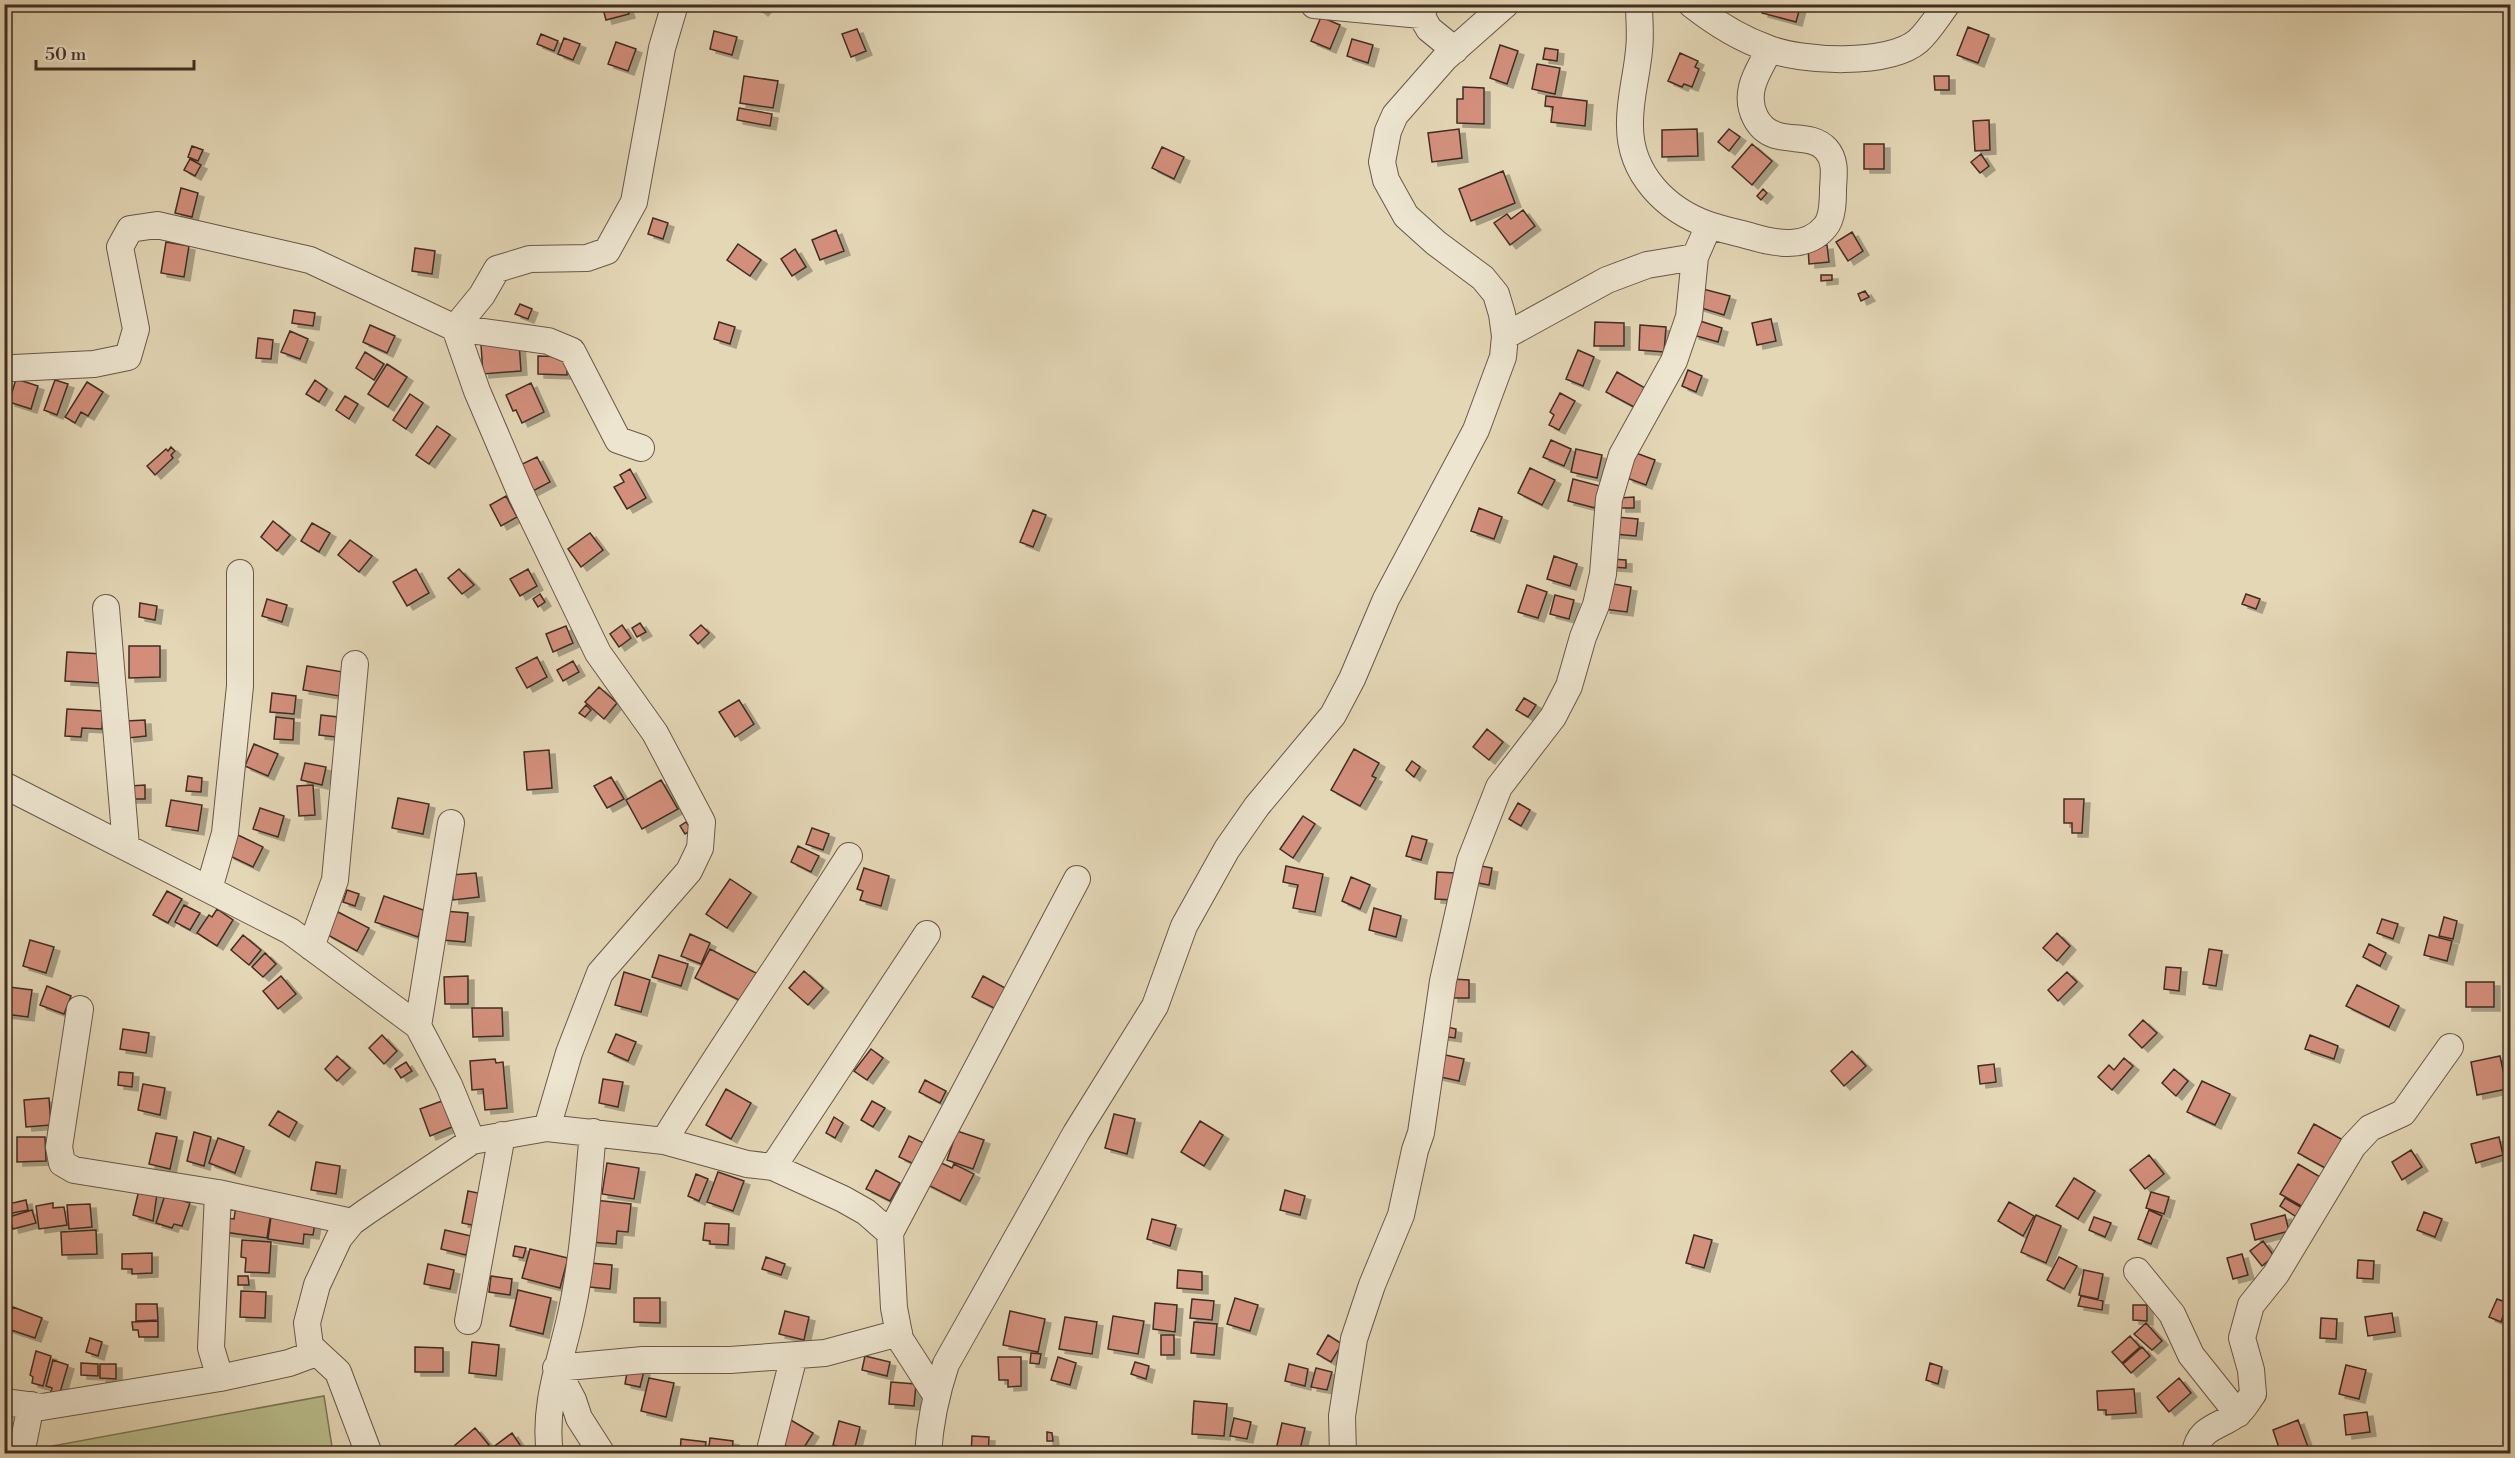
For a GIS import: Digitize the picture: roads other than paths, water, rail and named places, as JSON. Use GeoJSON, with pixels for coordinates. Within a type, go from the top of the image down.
{"type":"FeatureCollection","features":[{"type":"Feature","properties":{"kind":"street"},"geometry":{"type":"LineString","coordinates":[[454,328],[482,295],[497,269],[530,259],[586,258],[607,251],[634,202],[662,48],[675,4]]}},
{"type":"Feature","properties":{"kind":"street"},"geometry":{"type":"LineString","coordinates":[[928,1454],[930,1421],[946,1364],[1076,1133],[1155,1006],[1184,926],[1227,849],[1257,806],[1334,715],[1386,599],[1476,429],[1503,357],[1505,336],[1496,294],[1483,278],[1436,243],[1406,216],[1386,180],[1382,162],[1388,131],[1395,115],[1455,50],[1506,4]]}},
{"type":"Feature","properties":{"kind":"street"},"geometry":{"type":"LineString","coordinates":[[1639,4],[1640,47],[1630,126],[1635,159],[1650,186],[1676,209],[1709,225],[1768,241],[1792,244],[1810,238],[1826,227],[1832,208],[1834,166],[1826,149],[1809,139],[1780,137],[1767,132],[1757,122],[1750,96],[1752,85],[1769,50]]}},
{"type":"Feature","properties":{"kind":"street"},"geometry":{"type":"LineString","coordinates":[[1691,4],[1713,22],[1769,50],[1830,60],[1882,57],[1918,41],[1947,4]]}},
{"type":"Feature","properties":{"kind":"street"},"geometry":{"type":"LineString","coordinates":[[1314,5],[1423,10],[1429,29],[1455,50]]}},
{"type":"Feature","properties":{"kind":"street"},"geometry":{"type":"LineString","coordinates":[[14,368],[94,364],[128,357],[136,329],[120,247],[130,229],[157,225],[310,260],[454,328],[548,341],[572,351],[618,440],[640,448]]}},
{"type":"Feature","properties":{"kind":"street"},"geometry":{"type":"LineString","coordinates":[[1343,1454],[1342,1416],[1354,1340],[1372,1285],[1401,1215],[1415,1150],[1421,1133],[1443,981],[1470,861],[1499,788],[1553,717],[1569,686],[1583,637],[1596,605],[1603,574],[1609,499],[1622,455],[1674,361],[1689,317],[1695,256],[1709,225]]}},
{"type":"Feature","properties":{"kind":"street"},"geometry":{"type":"LineString","coordinates":[[1505,336],[1607,280],[1647,265],[1695,256]]}},
{"type":"Feature","properties":{"kind":"street"},"geometry":{"type":"LineString","coordinates":[[454,328],[477,391],[521,494],[598,653],[655,733],[702,822],[700,848],[689,871],[600,973],[569,1053],[547,1128]]}},
{"type":"Feature","properties":{"kind":"street"},"geometry":{"type":"LineString","coordinates":[[209,889],[225,833],[240,686],[240,573]]}},
{"type":"Feature","properties":{"kind":"street"},"geometry":{"type":"LineString","coordinates":[[106,608],[126,846]]}},
{"type":"Feature","properties":{"kind":"street"},"geometry":{"type":"LineString","coordinates":[[311,947],[335,879],[355,664]]}},
{"type":"Feature","properties":{"kind":"street"},"geometry":{"type":"LineString","coordinates":[[4,786],[290,931],[418,1026],[449,1085],[472,1141]]}},
{"type":"Feature","properties":{"kind":"street"},"geometry":{"type":"LineString","coordinates":[[418,1026],[451,823]]}},
{"type":"Feature","properties":{"kind":"street"},"geometry":{"type":"LineString","coordinates":[[664,1141],[719,1051],[785,957],[849,856]]}},
{"type":"Feature","properties":{"kind":"street"},"geometry":{"type":"LineString","coordinates":[[936,1395],[900,1339],[894,1308],[890,1233],[1077,879]]}},
{"type":"Feature","properties":{"kind":"street"},"geometry":{"type":"LineString","coordinates":[[773,1167],[927,934]]}},
{"type":"Feature","properties":{"kind":"street"},"geometry":{"type":"LineString","coordinates":[[80,1010],[59,1147],[62,1163],[74,1170],[218,1193],[352,1222]]}},
{"type":"Feature","properties":{"kind":"street"},"geometry":{"type":"LineString","coordinates":[[2195,1454],[2196,1444],[2214,1425],[2238,1414],[2253,1394],[2251,1370],[2242,1338],[2251,1305],[2276,1274],[2353,1146],[2370,1128],[2403,1113],[2450,1047]]}},
{"type":"Feature","properties":{"kind":"street"},"geometry":{"type":"LineString","coordinates":[[369,1454],[338,1372],[316,1353],[307,1336],[308,1310],[316,1285],[339,1238],[352,1222],[472,1141],[547,1128],[664,1141],[747,1164],[773,1167],[843,1199],[866,1212],[890,1233]]}},
{"type":"Feature","properties":{"kind":"street"},"geometry":{"type":"LineString","coordinates":[[550,1454],[548,1438],[550,1408],[556,1368],[570,1318],[584,1239],[593,1132]]}},
{"type":"Feature","properties":{"kind":"street"},"geometry":{"type":"LineString","coordinates":[[468,1321],[502,1135]]}},
{"type":"Feature","properties":{"kind":"street"},"geometry":{"type":"LineString","coordinates":[[218,1193],[211,1348],[220,1378]]}},
{"type":"Feature","properties":{"kind":"street"},"geometry":{"type":"LineString","coordinates":[[2137,1271],[2172,1314],[2191,1355],[2238,1414]]}},
{"type":"Feature","properties":{"kind":"street"},"geometry":{"type":"LineString","coordinates":[[556,1368],[643,1360],[730,1360],[825,1353],[899,1333]]}},
{"type":"Feature","properties":{"kind":"street"},"geometry":{"type":"LineString","coordinates":[[4,1402],[42,1407],[220,1378],[289,1363],[316,1353]]}},
{"type":"Feature","properties":{"kind":"street"},"geometry":{"type":"LineString","coordinates":[[769,1454],[794,1356]]}},
{"type":"Feature","properties":{"kind":"street"},"geometry":{"type":"LineString","coordinates":[[556,1368],[573,1400],[579,1418],[602,1454]]}},
{"type":"Feature","properties":{"kind":"street"},"geometry":{"type":"LineString","coordinates":[[21,1454],[31,1405]]}}]}
